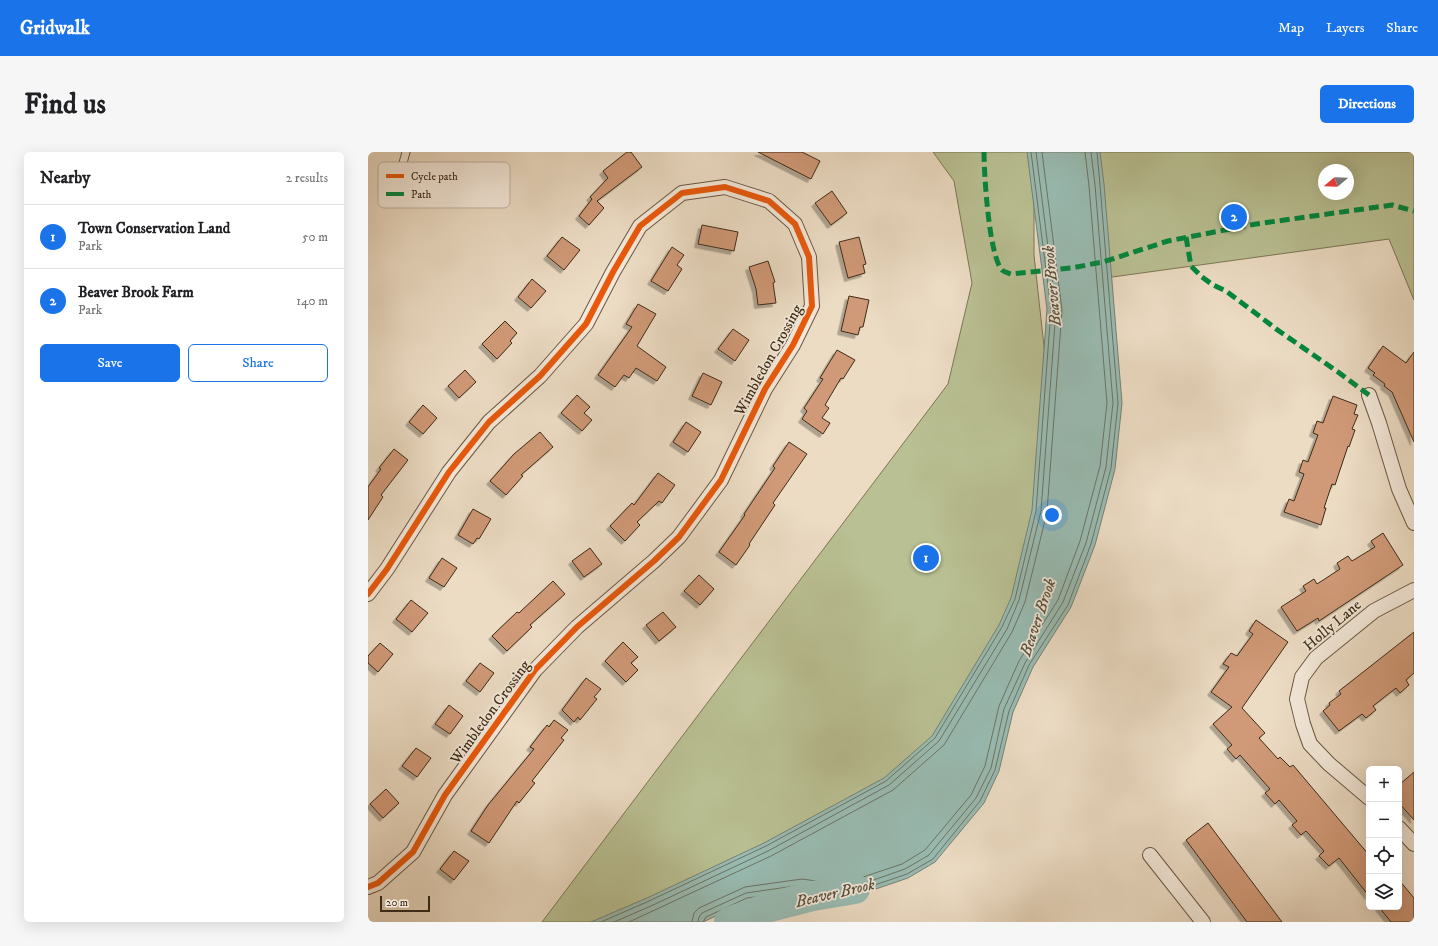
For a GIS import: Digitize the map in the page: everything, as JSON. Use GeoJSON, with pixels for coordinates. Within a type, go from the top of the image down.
{"type":"FeatureCollection","features":[{"type":"Feature","properties":{"kind":"street","name":"Wimbledon Crossing"},"geometry":{"type":"LineString","coordinates":[[368,594],[387,570],[449,472],[488,422],[540,376],[586,324],[613,272],[640,226],[682,193],[725,187],[769,201],[795,224],[809,257],[812,306],[793,345],[765,389],[721,480],[674,542],[654,562],[577,627],[535,670],[446,795],[414,852],[378,884],[368,887]]}},
{"type":"Feature","properties":{"kind":"street"},"geometry":{"type":"LineString","coordinates":[[1369,395],[1379,423],[1398,489],[1414,523]]}},
{"type":"Feature","properties":{"kind":"street","name":"Holly Lane"},"geometry":{"type":"LineString","coordinates":[[1366,795],[1329,764],[1310,744],[1297,699],[1302,677],[1316,658],[1374,611],[1414,590]]}},
{"type":"Feature","properties":{"kind":"street"},"geometry":{"type":"LineString","coordinates":[[1402,831],[1414,844]]}},
{"type":"Feature","properties":{"kind":"street"},"geometry":{"type":"LineString","coordinates":[[1150,855],[1203,922]]}},
{"type":"Feature","properties":{"kind":"lane"},"geometry":{"type":"LineString","coordinates":[[403,162],[406,152]]}},
{"type":"Feature","properties":{"kind":"green space"},"geometry":{"type":"Polygon","coordinates":[[[933,152],[1034,152],[1034,255],[1058,474],[1015,641],[899,836],[668,922],[542,922],[948,384],[972,283],[954,181],[933,152]]]}},
{"type":"Feature","properties":{"kind":"green space"},"geometry":{"type":"Polygon","coordinates":[[[1054,152],[1414,152],[1414,300],[1389,239],[1054,285],[1054,152]]]}},
{"type":"Feature","properties":{"kind":"water"},"geometry":{"type":"Polygon","coordinates":[[[1027,152],[1100,152],[1122,403],[1115,469],[1095,545],[1071,607],[1033,667],[1013,712],[999,771],[984,803],[935,862],[908,878],[864,893],[823,897],[803,894],[748,901],[703,922],[591,922],[647,898],[764,843],[884,778],[932,736],[999,625],[1011,598],[1032,510],[1047,309],[1027,152]]]}},
{"type":"Feature","properties":{"kind":"building"},"geometry":{"type":"Polygon","coordinates":[[[627,152],[631,152],[642,167],[597,201],[604,208],[589,225],[579,216],[592,199],[590,197],[608,178],[603,171],[627,152]]]}},
{"type":"Feature","properties":{"kind":"building"},"geometry":{"type":"Polygon","coordinates":[[[758,152],[802,152],[820,161],[811,179],[758,152]]]}},
{"type":"Feature","properties":{"kind":"building"},"geometry":{"type":"Polygon","coordinates":[[[832,191],[847,213],[831,225],[815,203],[832,191]]]}},
{"type":"Feature","properties":{"kind":"building"},"geometry":{"type":"Polygon","coordinates":[[[702,225],[738,232],[734,251],[698,244],[702,225]]]}},
{"type":"Feature","properties":{"kind":"building"},"geometry":{"type":"Polygon","coordinates":[[[562,237],[580,250],[564,270],[547,256],[562,237]]]}},
{"type":"Feature","properties":{"kind":"building"},"geometry":{"type":"Polygon","coordinates":[[[859,237],[866,264],[863,265],[865,273],[848,278],[839,242],[859,237]]]}},
{"type":"Feature","properties":{"kind":"building"},"geometry":{"type":"Polygon","coordinates":[[[672,247],[684,255],[677,265],[682,269],[668,291],[651,281],[672,247]]]}},
{"type":"Feature","properties":{"kind":"building"},"geometry":{"type":"Polygon","coordinates":[[[768,261],[775,282],[773,283],[776,303],[758,305],[756,289],[749,267],[768,261]]]}},
{"type":"Feature","properties":{"kind":"building"},"geometry":{"type":"Polygon","coordinates":[[[532,279],[546,291],[531,308],[518,297],[532,279]]]}},
{"type":"Feature","properties":{"kind":"building"},"geometry":{"type":"Polygon","coordinates":[[[849,296],[869,300],[863,327],[860,327],[858,335],[841,331],[849,296]]]}},
{"type":"Feature","properties":{"kind":"building"},"geometry":{"type":"Polygon","coordinates":[[[638,304],[656,314],[637,346],[666,367],[657,381],[636,368],[629,378],[624,375],[615,387],[598,375],[632,327],[626,324],[638,304]]]}},
{"type":"Feature","properties":{"kind":"building"},"geometry":{"type":"Polygon","coordinates":[[[505,321],[517,333],[510,341],[512,343],[497,359],[482,344],[505,321]]]}},
{"type":"Feature","properties":{"kind":"building"},"geometry":{"type":"Polygon","coordinates":[[[733,329],[749,340],[735,361],[718,349],[733,329]]]}},
{"type":"Feature","properties":{"kind":"building"},"geometry":{"type":"Polygon","coordinates":[[[1383,346],[1406,363],[1414,352],[1414,442],[1392,392],[1384,386],[1385,384],[1373,375],[1375,373],[1368,368],[1383,346]]]}},
{"type":"Feature","properties":{"kind":"building"},"geometry":{"type":"Polygon","coordinates":[[[837,350],[855,360],[843,379],[841,378],[825,405],[829,408],[822,418],[830,423],[823,434],[802,419],[807,411],[804,408],[823,379],[820,378],[837,350]]]}},
{"type":"Feature","properties":{"kind":"building"},"geometry":{"type":"Polygon","coordinates":[[[465,370],[476,382],[459,398],[448,386],[465,370]]]}},
{"type":"Feature","properties":{"kind":"building"},"geometry":{"type":"Polygon","coordinates":[[[703,373],[722,382],[711,405],[692,396],[703,373]]]}},
{"type":"Feature","properties":{"kind":"building"},"geometry":{"type":"Polygon","coordinates":[[[577,395],[590,407],[584,413],[592,420],[582,431],[561,413],[577,395]]]}},
{"type":"Feature","properties":{"kind":"building"},"geometry":{"type":"Polygon","coordinates":[[[1333,396],[1357,405],[1354,414],[1358,415],[1352,429],[1355,430],[1335,485],[1332,484],[1324,508],[1326,508],[1321,525],[1284,512],[1289,499],[1294,501],[1304,474],[1299,472],[1303,460],[1308,462],[1318,435],[1313,433],[1317,421],[1323,423],[1333,396]]]}},
{"type":"Feature","properties":{"kind":"building"},"geometry":{"type":"Polygon","coordinates":[[[423,405],[437,418],[423,434],[409,422],[423,405]]]}},
{"type":"Feature","properties":{"kind":"building"},"geometry":{"type":"Polygon","coordinates":[[[686,422],[701,432],[688,452],[673,442],[686,422]]]}},
{"type":"Feature","properties":{"kind":"building"},"geometry":{"type":"Polygon","coordinates":[[[540,432],[553,447],[521,475],[523,476],[506,495],[490,481],[514,454],[540,432]]]}},
{"type":"Feature","properties":{"kind":"building"},"geometry":{"type":"Polygon","coordinates":[[[789,442],[807,454],[773,503],[775,505],[736,565],[719,552],[775,468],[773,466],[789,442]]]}},
{"type":"Feature","properties":{"kind":"building"},"geometry":{"type":"Polygon","coordinates":[[[394,449],[408,460],[381,495],[383,497],[368,520],[368,487],[381,469],[379,468],[394,449]]]}},
{"type":"Feature","properties":{"kind":"building"},"geometry":{"type":"Polygon","coordinates":[[[658,473],[675,485],[662,503],[659,501],[637,522],[640,525],[625,541],[610,526],[632,503],[634,505],[658,473]]]}},
{"type":"Feature","properties":{"kind":"building"},"geometry":{"type":"Polygon","coordinates":[[[473,509],[491,519],[479,539],[477,538],[473,544],[458,535],[473,509]]]}},
{"type":"Feature","properties":{"kind":"building"},"geometry":{"type":"Polygon","coordinates":[[[1383,533],[1403,565],[1319,621],[1318,618],[1297,631],[1281,607],[1306,591],[1303,586],[1314,579],[1317,584],[1340,569],[1337,563],[1348,556],[1352,561],[1375,547],[1371,541],[1383,533]]]}},
{"type":"Feature","properties":{"kind":"building"},"geometry":{"type":"Polygon","coordinates":[[[590,548],[602,564],[584,577],[572,561],[590,548]]]}},
{"type":"Feature","properties":{"kind":"building"},"geometry":{"type":"Polygon","coordinates":[[[442,558],[457,568],[444,587],[429,578],[442,558]]]}},
{"type":"Feature","properties":{"kind":"building"},"geometry":{"type":"Polygon","coordinates":[[[699,575],[714,589],[700,605],[684,591],[699,575]]]}},
{"type":"Feature","properties":{"kind":"building"},"geometry":{"type":"Polygon","coordinates":[[[553,581],[565,594],[530,625],[532,627],[507,651],[492,636],[553,581]]]}},
{"type":"Feature","properties":{"kind":"building"},"geometry":{"type":"Polygon","coordinates":[[[411,600],[428,613],[412,632],[396,619],[411,600]]]}},
{"type":"Feature","properties":{"kind":"building"},"geometry":{"type":"Polygon","coordinates":[[[663,612],[676,627],[659,641],[646,625],[663,612]]]}},
{"type":"Feature","properties":{"kind":"building"},"geometry":{"type":"Polygon","coordinates":[[[1256,620],[1288,642],[1242,708],[1265,733],[1259,738],[1278,759],[1280,757],[1290,767],[1293,765],[1366,851],[1366,892],[1339,858],[1329,866],[1319,856],[1324,851],[1306,831],[1301,835],[1292,825],[1297,821],[1279,800],[1275,804],[1265,793],[1270,789],[1240,755],[1236,759],[1227,749],[1232,745],[1213,724],[1232,707],[1211,692],[1229,667],[1223,664],[1231,653],[1237,656],[1253,634],[1249,631],[1256,620]]]}},
{"type":"Feature","properties":{"kind":"building"},"geometry":{"type":"Polygon","coordinates":[[[1414,632],[1414,673],[1406,680],[1409,685],[1400,693],[1396,688],[1373,706],[1376,710],[1366,718],[1362,714],[1339,731],[1323,711],[1330,705],[1329,703],[1341,694],[1339,691],[1414,632]]]}},
{"type":"Feature","properties":{"kind":"building"},"geometry":{"type":"Polygon","coordinates":[[[623,642],[638,657],[631,663],[638,670],[626,682],[605,661],[623,642]]]}},
{"type":"Feature","properties":{"kind":"building"},"geometry":{"type":"Polygon","coordinates":[[[380,643],[393,654],[378,672],[368,663],[368,656],[380,643]]]}},
{"type":"Feature","properties":{"kind":"building"},"geometry":{"type":"Polygon","coordinates":[[[480,663],[494,673],[480,692],[466,681],[480,663]]]}},
{"type":"Feature","properties":{"kind":"building"},"geometry":{"type":"Polygon","coordinates":[[[586,678],[601,689],[594,697],[597,699],[580,720],[578,717],[574,722],[562,710],[586,678]]]}},
{"type":"Feature","properties":{"kind":"building"},"geometry":{"type":"Polygon","coordinates":[[[449,705],[463,716],[450,734],[435,724],[449,705]]]}},
{"type":"Feature","properties":{"kind":"building"},"geometry":{"type":"Polygon","coordinates":[[[554,720],[568,730],[561,738],[564,740],[532,781],[535,783],[519,803],[517,801],[489,843],[471,831],[488,805],[534,749],[530,747],[547,725],[549,727],[554,720]]]}},
{"type":"Feature","properties":{"kind":"building"},"geometry":{"type":"Polygon","coordinates":[[[416,748],[431,758],[417,777],[402,766],[416,748]]]}},
{"type":"Feature","properties":{"kind":"building"},"geometry":{"type":"Polygon","coordinates":[[[1414,772],[1414,820],[1402,806],[1402,782],[1414,772]]]}},
{"type":"Feature","properties":{"kind":"building"},"geometry":{"type":"Polygon","coordinates":[[[386,789],[399,803],[383,818],[370,804],[386,789]]]}},
{"type":"Feature","properties":{"kind":"building"},"geometry":{"type":"Polygon","coordinates":[[[1208,823],[1282,922],[1247,922],[1186,840],[1208,823]]]}},
{"type":"Feature","properties":{"kind":"building"},"geometry":{"type":"Polygon","coordinates":[[[454,851],[469,861],[454,880],[440,869],[454,851]]]}},
{"type":"Feature","properties":{"kind":"building"},"geometry":{"type":"Polygon","coordinates":[[[1402,884],[1414,898],[1414,922],[1391,922],[1381,910],[1402,910],[1402,884]]]}},
{"type":"Feature","properties":{"kind":"waterway","name":"Beaver Brook"},"geometry":{"type":"LineString","coordinates":[[729,922],[770,907],[813,896],[855,889]]}},
{"type":"Feature","properties":{"kind":"marked path"},"geometry":{"type":"LineString","coordinates":[[984,152],[988,214],[994,249],[997,262],[1002,270],[1011,274],[1071,268],[1103,262],[1168,241],[1256,224],[1392,205],[1414,211]]}},
{"type":"Feature","properties":{"kind":"marked path"},"geometry":{"type":"LineString","coordinates":[[1186,237],[1191,266],[1202,277],[1213,285],[1226,291],[1369,395]]}},
{"type":"Feature","properties":{"kind":"cycle path"},"geometry":{"type":"LineString","coordinates":[[368,594],[387,569],[449,472],[489,422],[540,376],[586,324],[613,272],[640,226],[682,193],[725,187],[769,201],[795,224],[809,257],[812,306],[793,345],[765,389],[721,480],[679,537],[654,561],[577,627],[535,670],[445,795],[413,852],[378,883],[368,887]]}},
{"type":"Feature","properties":{"kind":"place","name":"Beaver Brook Farm"},"geometry":{"type":"Point","coordinates":[1234,217]}},
{"type":"Feature","properties":{"kind":"place","name":"Town Conservation Land"},"geometry":{"type":"Point","coordinates":[926,558]}}]}
